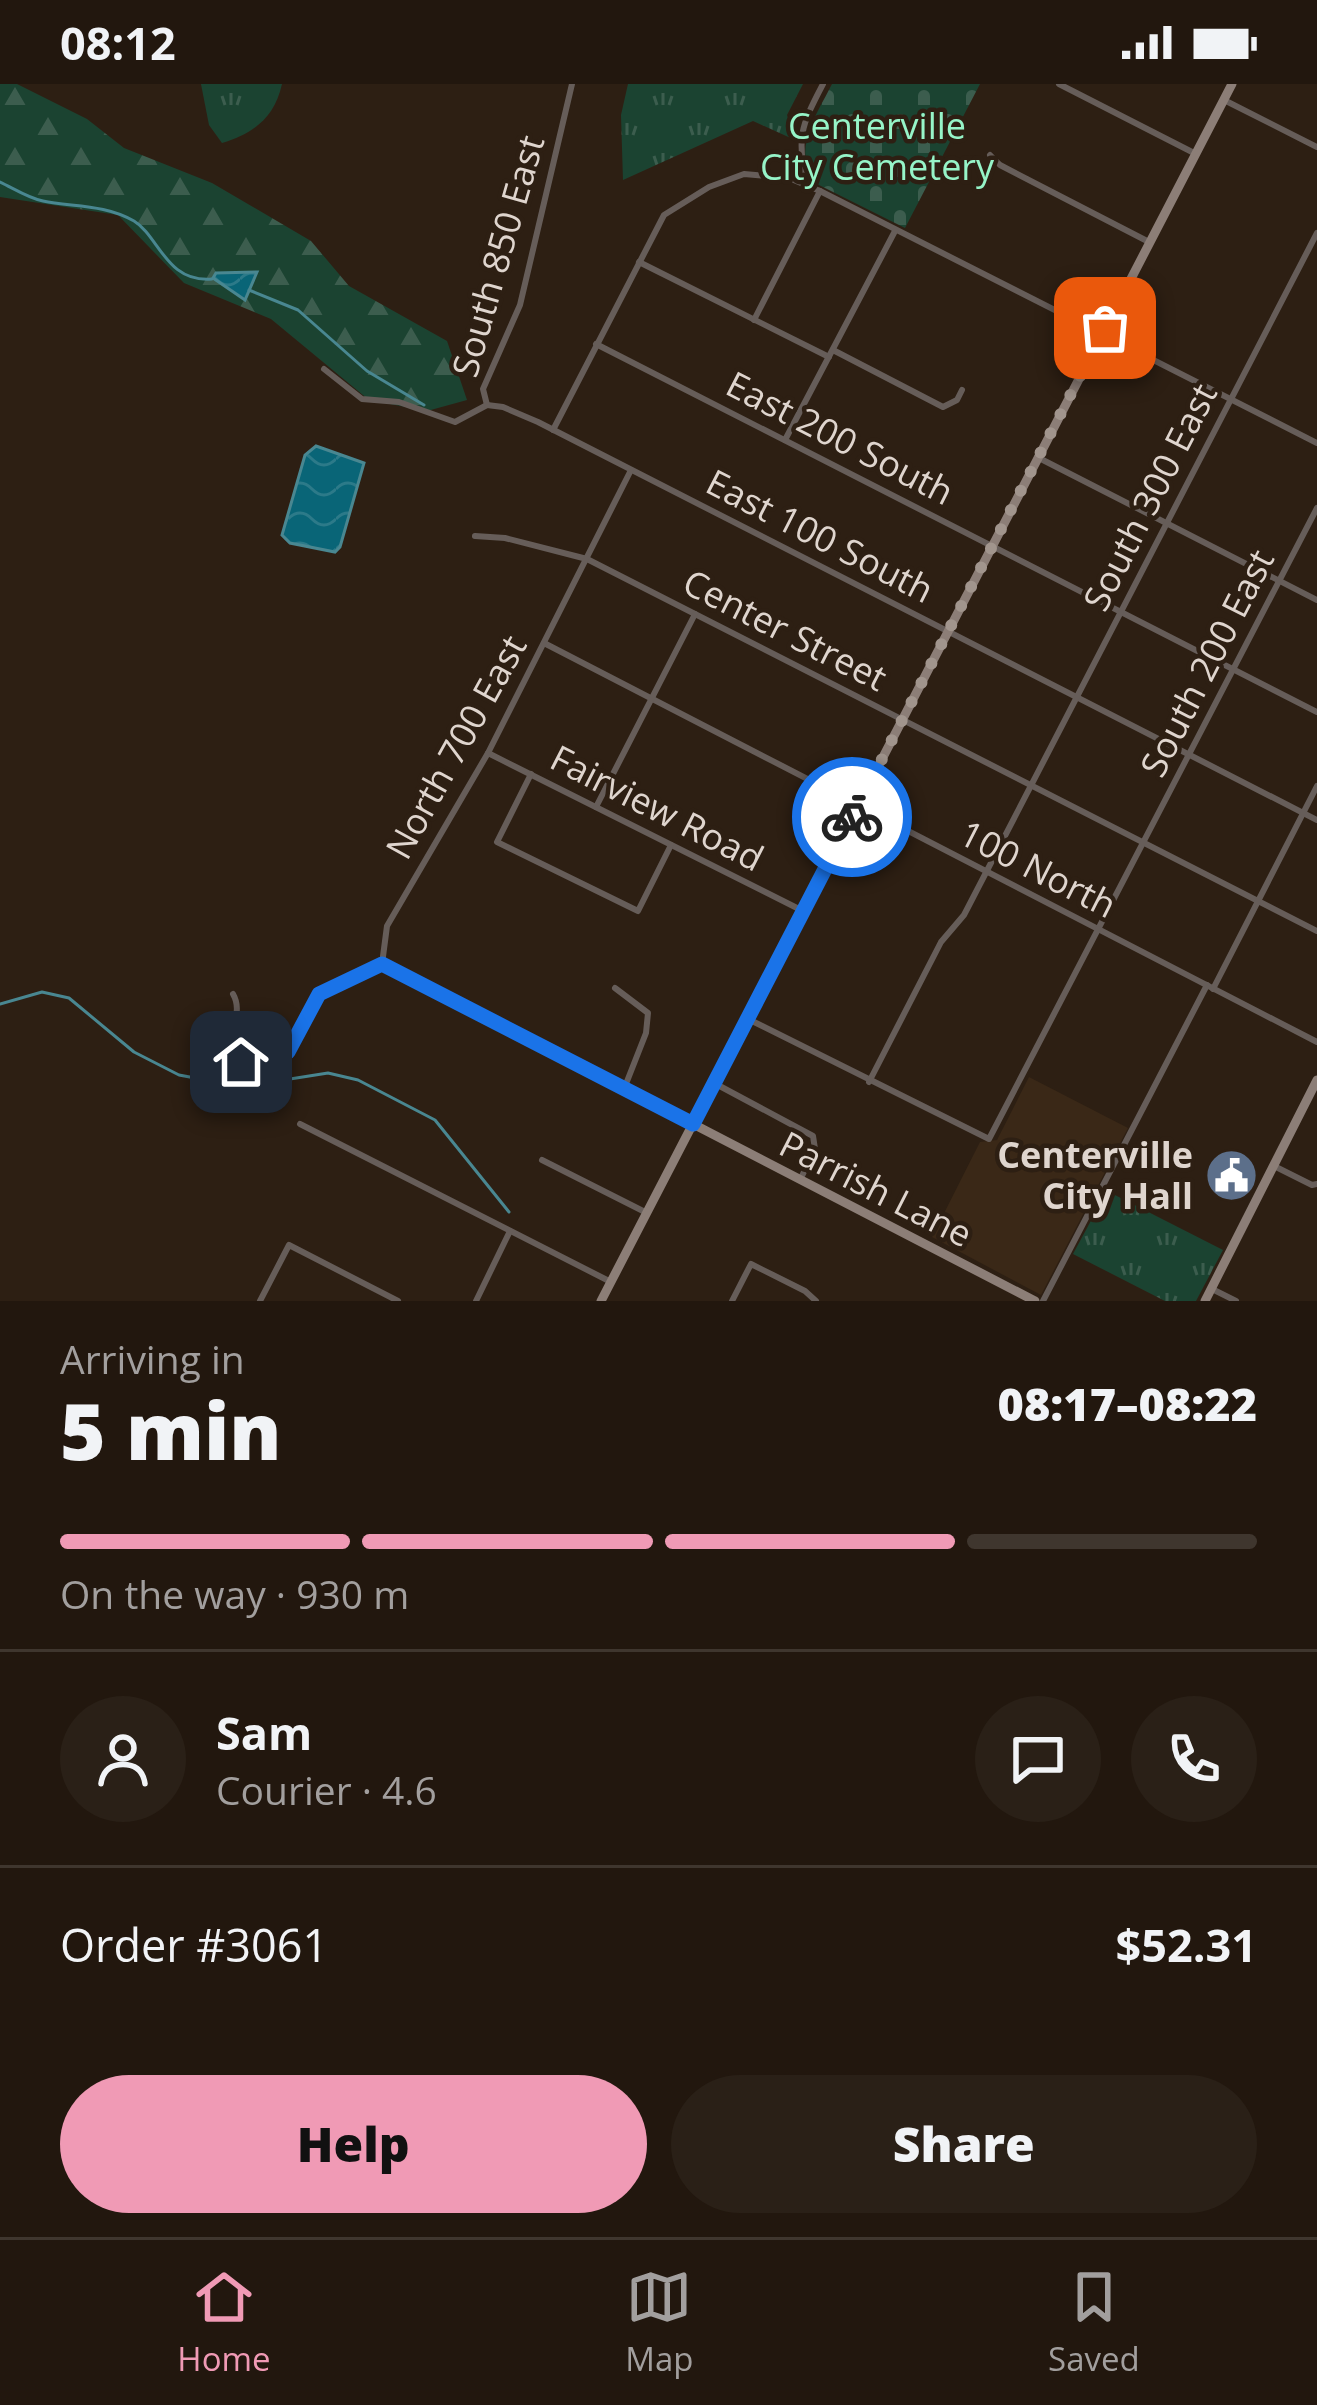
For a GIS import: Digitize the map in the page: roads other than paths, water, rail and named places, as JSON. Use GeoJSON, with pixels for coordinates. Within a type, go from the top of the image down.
{"type":"FeatureCollection","features":[{"type":"Feature","properties":{"kind":"street","name":"South 850 East"},"geometry":{"type":"LineString","coordinates":[[324,369],[362,399],[399,403],[454,422],[487,405],[483,389],[520,305],[572,84]]}},
{"type":"Feature","properties":{"kind":"street"},"geometry":{"type":"LineString","coordinates":[[807,185],[800,128],[823,84]]}},
{"type":"Feature","properties":{"kind":"street"},"geometry":{"type":"LineString","coordinates":[[1059,84],[1196,154]]}},
{"type":"Feature","properties":{"kind":"street"},"geometry":{"type":"LineString","coordinates":[[601,1301],[1232,84]]}},
{"type":"Feature","properties":{"kind":"street"},"geometry":{"type":"LineString","coordinates":[[1223,100],[1317,147]]}},
{"type":"Feature","properties":{"kind":"street"},"geometry":{"type":"LineString","coordinates":[[991,154],[1000,165],[1150,242]]}},
{"type":"Feature","properties":{"kind":"street"},"geometry":{"type":"LineString","coordinates":[[553,430],[664,215],[724,180],[768,174],[820,191],[1317,443]]}},
{"type":"Feature","properties":{"kind":"street"},"geometry":{"type":"LineString","coordinates":[[754,320],[820,191]]}},
{"type":"Feature","properties":{"kind":"street"},"geometry":{"type":"LineString","coordinates":[[785,440],[895,229]]}},
{"type":"Feature","properties":{"kind":"street","name":"South 300 East"},"geometry":{"type":"LineString","coordinates":[[869,1082],[940,942],[964,915],[1032,786],[1317,232]]}},
{"type":"Feature","properties":{"kind":"street"},"geometry":{"type":"LineString","coordinates":[[637,261],[943,407],[957,400],[962,390]]}},
{"type":"Feature","properties":{"kind":"street","name":"East 200 South"},"geometry":{"type":"LineString","coordinates":[[596,344],[1317,712]]}},
{"type":"Feature","properties":{"kind":"street","name":"East 100 South"},"geometry":{"type":"LineString","coordinates":[[487,405],[503,407],[553,430],[1317,820]]}},
{"type":"Feature","properties":{"kind":"street"},"geometry":{"type":"LineString","coordinates":[[1037,457],[1317,600]]}},
{"type":"Feature","properties":{"kind":"street","name":"North 700 East"},"geometry":{"type":"LineString","coordinates":[[382,964],[387,926],[488,753],[632,470]]}},
{"type":"Feature","properties":{"kind":"street","name":"South 200 East"},"geometry":{"type":"LineString","coordinates":[[869,1082],[989,1139],[1317,508]]}},
{"type":"Feature","properties":{"kind":"street","name":"Center Street"},"geometry":{"type":"LineString","coordinates":[[475,536],[505,538],[587,559],[1317,931]]}},
{"type":"Feature","properties":{"kind":"street"},"geometry":{"type":"LineString","coordinates":[[596,807],[694,614]]}},
{"type":"Feature","properties":{"kind":"street","name":"100 North"},"geometry":{"type":"LineString","coordinates":[[544,643],[1317,1042]]}},
{"type":"Feature","properties":{"kind":"street","name":"Fairview Road"},"geometry":{"type":"LineString","coordinates":[[488,753],[802,911]]}},
{"type":"Feature","properties":{"kind":"street"},"geometry":{"type":"LineString","coordinates":[[531,774],[497,842],[638,911],[671,845]]}},
{"type":"Feature","properties":{"kind":"street"},"geometry":{"type":"LineString","coordinates":[[1039,1301],[1317,786]]}},
{"type":"Feature","properties":{"kind":"street"},"geometry":{"type":"LineString","coordinates":[[233,994],[239,1007],[228,1047],[233,1058],[247,1063],[288,1052],[319,994],[382,964],[693,1124]]}},
{"type":"Feature","properties":{"kind":"street"},"geometry":{"type":"LineString","coordinates":[[615,988],[648,1013],[646,1033],[624,1089]]}},
{"type":"Feature","properties":{"kind":"street"},"geometry":{"type":"LineString","coordinates":[[748,1019],[869,1082]]}},
{"type":"Feature","properties":{"kind":"street"},"geometry":{"type":"LineString","coordinates":[[1205,1301],[1317,1080]]}},
{"type":"Feature","properties":{"kind":"street"},"geometry":{"type":"LineString","coordinates":[[714,1083],[808,1132],[816,1141],[800,1180]]}},
{"type":"Feature","properties":{"kind":"street"},"geometry":{"type":"LineString","coordinates":[[300,1124],[610,1282]]}},
{"type":"Feature","properties":{"kind":"street","name":"Parrish Lane"},"geometry":{"type":"LineString","coordinates":[[693,1124],[1039,1301]]}},
{"type":"Feature","properties":{"kind":"street"},"geometry":{"type":"LineString","coordinates":[[542,1160],[647,1213]]}},
{"type":"Feature","properties":{"kind":"street"},"geometry":{"type":"LineString","coordinates":[[1274,1166],[1317,1184]]}},
{"type":"Feature","properties":{"kind":"street"},"geometry":{"type":"LineString","coordinates":[[476,1301],[510,1231]]}},
{"type":"Feature","properties":{"kind":"street"},"geometry":{"type":"LineString","coordinates":[[260,1301],[290,1245],[398,1301]]}},
{"type":"Feature","properties":{"kind":"street"},"geometry":{"type":"LineString","coordinates":[[732,1301],[751,1264],[816,1301]]}},
{"type":"Feature","properties":{"kind":"street"},"geometry":{"type":"LineString","coordinates":[[1212,1289],[1236,1301]]}},
{"type":"Feature","properties":{"kind":"water"},"geometry":{"type":"Polygon","coordinates":[[[257,272],[245,300],[213,278],[216,273],[257,272]]]}},
{"type":"Feature","properties":{"kind":"water"},"geometry":{"type":"Polygon","coordinates":[[[316,446],[364,463],[335,552],[290,543],[282,535],[305,455],[316,446]]]}},
{"type":"Feature","properties":{"kind":"waterway"},"geometry":{"type":"LineString","coordinates":[[0,182],[37,200],[100,209],[134,221],[184,274],[212,279]]}},
{"type":"Feature","properties":{"kind":"waterway"},"geometry":{"type":"LineString","coordinates":[[249,290],[298,310],[367,371],[424,405]]}},
{"type":"Feature","properties":{"kind":"waterway"},"geometry":{"type":"LineString","coordinates":[[0,1004],[42,992],[69,998],[134,1052],[179,1075],[249,1088],[278,1076],[290,1079],[328,1073],[358,1080],[435,1120],[509,1212]]}},
{"type":"Feature","properties":{"kind":"place","name":"Centerville City Hall"},"geometry":{"type":"Point","coordinates":[1232,1176]}},
{"type":"Feature","properties":{"kind":"park label","name":"Centerville City Cemetery"},"geometry":{"type":"Point","coordinates":[877,146]}}]}
